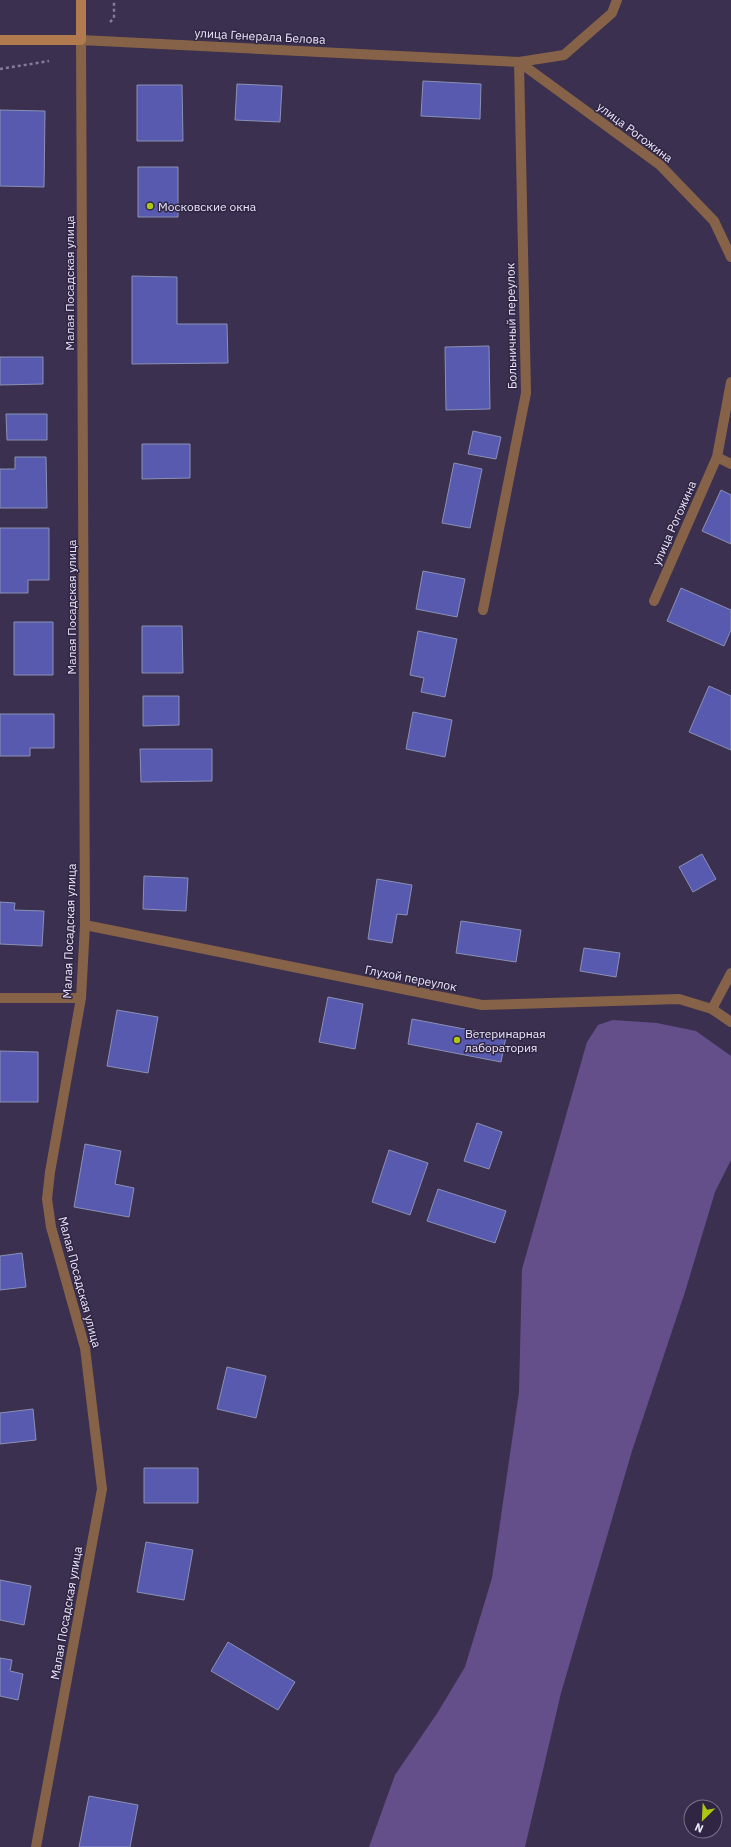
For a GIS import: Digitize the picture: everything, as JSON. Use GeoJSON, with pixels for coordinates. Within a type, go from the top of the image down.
{"type":"FeatureCollection","features":[{"type":"Feature","properties":{"kind":"main road","name":"Малая Посадская улица"},"geometry":{"type":"LineString","coordinates":[[81,0],[81,40]]}},
{"type":"Feature","properties":{"kind":"main road","name":"улица Генерала Белова"},"geometry":{"type":"LineString","coordinates":[[0,40],[81,40]]}},
{"type":"Feature","properties":{"kind":"street","name":"улица Генерала Белова"},"geometry":{"type":"LineString","coordinates":[[81,40],[519,62],[564,55],[612,13],[617,0]]}},
{"type":"Feature","properties":{"kind":"street","name":"Малая Посадская улица"},"geometry":{"type":"LineString","coordinates":[[36,1847],[102,1489],[86,1348],[50,1227],[47,1199],[50,1172],[81,998],[85,925],[81,40]]}},
{"type":"Feature","properties":{"kind":"street","name":"улица Рогожина"},"geometry":{"type":"LineString","coordinates":[[519,62],[660,165],[714,221],[731,257]]}},
{"type":"Feature","properties":{"kind":"street","name":"Больничный переулок"},"geometry":{"type":"LineString","coordinates":[[483,610],[526,393],[519,62]]}},
{"type":"Feature","properties":{"kind":"street","name":"улица Рогожина"},"geometry":{"type":"LineString","coordinates":[[654,601],[717,456],[731,382]]}},
{"type":"Feature","properties":{"kind":"street"},"geometry":{"type":"LineString","coordinates":[[717,456],[731,464]]}},
{"type":"Feature","properties":{"kind":"street","name":"Глухой переулок"},"geometry":{"type":"LineString","coordinates":[[85,925],[482,1005],[679,999],[712,1009],[731,1022]]}},
{"type":"Feature","properties":{"kind":"street"},"geometry":{"type":"LineString","coordinates":[[712,1009],[731,973]]}},
{"type":"Feature","properties":{"kind":"street"},"geometry":{"type":"LineString","coordinates":[[0,998],[81,998]]}},
{"type":"Feature","properties":{"kind":"shaded area"},"geometry":{"type":"Polygon","coordinates":[[[613,1020],[657,1023],[696,1031],[731,1056],[731,1160],[715,1192],[685,1292],[632,1451],[561,1693],[525,1847],[369,1847],[395,1775],[438,1712],[465,1667],[492,1578],[519,1392],[522,1269],[587,1042],[598,1025],[613,1020]]]}},
{"type":"Feature","properties":{"kind":"building"},"geometry":{"type":"Polygon","coordinates":[[[423,81],[481,84],[480,119],[421,116],[423,81]]]}},
{"type":"Feature","properties":{"kind":"building"},"geometry":{"type":"Polygon","coordinates":[[[237,84],[282,86],[280,122],[235,120],[237,84]]]}},
{"type":"Feature","properties":{"kind":"building"},"geometry":{"type":"Polygon","coordinates":[[[137,85],[182,85],[183,141],[137,141],[137,85]]]}},
{"type":"Feature","properties":{"kind":"building"},"geometry":{"type":"Polygon","coordinates":[[[0,110],[45,111],[44,187],[0,186],[0,110]]]}},
{"type":"Feature","properties":{"kind":"building"},"geometry":{"type":"Polygon","coordinates":[[[138,167],[178,167],[178,217],[138,217],[138,167]]]}},
{"type":"Feature","properties":{"kind":"building"},"geometry":{"type":"Polygon","coordinates":[[[132,276],[177,277],[177,324],[227,324],[228,363],[132,364],[132,276]]]}},
{"type":"Feature","properties":{"kind":"building"},"geometry":{"type":"Polygon","coordinates":[[[489,346],[490,409],[446,410],[445,347],[489,346]]]}},
{"type":"Feature","properties":{"kind":"building"},"geometry":{"type":"Polygon","coordinates":[[[0,357],[43,357],[43,384],[0,385],[0,357]]]}},
{"type":"Feature","properties":{"kind":"building"},"geometry":{"type":"Polygon","coordinates":[[[6,414],[47,414],[47,440],[7,440],[6,414]]]}},
{"type":"Feature","properties":{"kind":"building"},"geometry":{"type":"Polygon","coordinates":[[[473,431],[501,437],[496,459],[468,454],[473,431]]]}},
{"type":"Feature","properties":{"kind":"building"},"geometry":{"type":"Polygon","coordinates":[[[142,444],[190,444],[190,478],[142,479],[142,444]]]}},
{"type":"Feature","properties":{"kind":"building"},"geometry":{"type":"Polygon","coordinates":[[[15,457],[46,457],[47,508],[0,508],[0,469],[15,469],[15,457]]]}},
{"type":"Feature","properties":{"kind":"building"},"geometry":{"type":"Polygon","coordinates":[[[454,463],[482,469],[470,528],[442,523],[454,463]]]}},
{"type":"Feature","properties":{"kind":"building"},"geometry":{"type":"Polygon","coordinates":[[[721,490],[731,495],[731,544],[702,531],[721,490]]]}},
{"type":"Feature","properties":{"kind":"building"},"geometry":{"type":"Polygon","coordinates":[[[0,528],[49,528],[49,580],[28,580],[28,593],[0,593],[0,528]]]}},
{"type":"Feature","properties":{"kind":"building"},"geometry":{"type":"Polygon","coordinates":[[[423,571],[465,579],[457,617],[416,609],[423,571]]]}},
{"type":"Feature","properties":{"kind":"building"},"geometry":{"type":"Polygon","coordinates":[[[681,588],[731,610],[731,630],[724,646],[667,621],[681,588]]]}},
{"type":"Feature","properties":{"kind":"building"},"geometry":{"type":"Polygon","coordinates":[[[14,622],[53,622],[53,675],[14,675],[14,622]]]}},
{"type":"Feature","properties":{"kind":"building"},"geometry":{"type":"Polygon","coordinates":[[[142,626],[182,626],[183,673],[142,673],[142,626]]]}},
{"type":"Feature","properties":{"kind":"building"},"geometry":{"type":"Polygon","coordinates":[[[418,631],[457,639],[445,697],[421,692],[424,678],[410,675],[418,631]]]}},
{"type":"Feature","properties":{"kind":"building"},"geometry":{"type":"Polygon","coordinates":[[[709,686],[731,696],[731,750],[689,732],[709,686]]]}},
{"type":"Feature","properties":{"kind":"building"},"geometry":{"type":"Polygon","coordinates":[[[143,696],[179,696],[179,725],[143,726],[143,696]]]}},
{"type":"Feature","properties":{"kind":"building"},"geometry":{"type":"Polygon","coordinates":[[[413,712],[452,720],[445,757],[406,749],[413,712]]]}},
{"type":"Feature","properties":{"kind":"building"},"geometry":{"type":"Polygon","coordinates":[[[0,714],[54,714],[54,748],[30,748],[30,756],[0,756],[0,714]]]}},
{"type":"Feature","properties":{"kind":"building"},"geometry":{"type":"Polygon","coordinates":[[[140,749],[212,749],[212,781],[141,782],[140,749]]]}},
{"type":"Feature","properties":{"kind":"building"},"geometry":{"type":"Polygon","coordinates":[[[702,854],[716,879],[693,892],[679,867],[702,854]]]}},
{"type":"Feature","properties":{"kind":"building"},"geometry":{"type":"Polygon","coordinates":[[[144,876],[188,878],[186,911],[143,909],[144,876]]]}},
{"type":"Feature","properties":{"kind":"building"},"geometry":{"type":"Polygon","coordinates":[[[377,879],[412,885],[407,915],[397,914],[392,943],[368,939],[377,879]]]}},
{"type":"Feature","properties":{"kind":"building"},"geometry":{"type":"Polygon","coordinates":[[[0,902],[15,903],[14,910],[44,911],[42,946],[0,944],[0,902]]]}},
{"type":"Feature","properties":{"kind":"building"},"geometry":{"type":"Polygon","coordinates":[[[461,921],[521,930],[516,962],[456,953],[461,921]]]}},
{"type":"Feature","properties":{"kind":"building"},"geometry":{"type":"Polygon","coordinates":[[[584,948],[620,953],[616,977],[580,971],[584,948]]]}},
{"type":"Feature","properties":{"kind":"building"},"geometry":{"type":"Polygon","coordinates":[[[328,997],[363,1004],[355,1049],[319,1042],[328,997]]]}},
{"type":"Feature","properties":{"kind":"building"},"geometry":{"type":"Polygon","coordinates":[[[117,1010],[158,1017],[148,1073],[107,1066],[117,1010]]]}},
{"type":"Feature","properties":{"kind":"building","name":"Ветеринарная лаборатория"},"geometry":{"type":"Polygon","coordinates":[[[412,1019],[506,1037],[501,1062],[408,1044],[412,1019]]]}},
{"type":"Feature","properties":{"kind":"building"},"geometry":{"type":"Polygon","coordinates":[[[0,1051],[38,1052],[38,1102],[0,1102],[0,1051]]]}},
{"type":"Feature","properties":{"kind":"building"},"geometry":{"type":"Polygon","coordinates":[[[477,1123],[502,1132],[489,1169],[464,1161],[477,1123]]]}},
{"type":"Feature","properties":{"kind":"building"},"geometry":{"type":"Polygon","coordinates":[[[85,1144],[121,1151],[115,1184],[134,1188],[129,1217],[74,1207],[85,1144]]]}},
{"type":"Feature","properties":{"kind":"building"},"geometry":{"type":"Polygon","coordinates":[[[389,1150],[428,1163],[410,1215],[372,1202],[389,1150]]]}},
{"type":"Feature","properties":{"kind":"building"},"geometry":{"type":"Polygon","coordinates":[[[438,1189],[506,1211],[495,1243],[427,1221],[438,1189]]]}},
{"type":"Feature","properties":{"kind":"building"},"geometry":{"type":"Polygon","coordinates":[[[22,1253],[26,1287],[0,1290],[0,1256],[22,1253]]]}},
{"type":"Feature","properties":{"kind":"building"},"geometry":{"type":"Polygon","coordinates":[[[227,1367],[266,1376],[256,1418],[217,1409],[227,1367]]]}},
{"type":"Feature","properties":{"kind":"building"},"geometry":{"type":"Polygon","coordinates":[[[33,1409],[36,1440],[0,1444],[0,1413],[33,1409]]]}},
{"type":"Feature","properties":{"kind":"building"},"geometry":{"type":"Polygon","coordinates":[[[144,1468],[198,1468],[198,1503],[144,1503],[144,1468]]]}},
{"type":"Feature","properties":{"kind":"building"},"geometry":{"type":"Polygon","coordinates":[[[146,1542],[193,1550],[184,1600],[137,1592],[146,1542]]]}},
{"type":"Feature","properties":{"kind":"building"},"geometry":{"type":"Polygon","coordinates":[[[0,1580],[31,1586],[24,1625],[0,1620],[0,1580]]]}},
{"type":"Feature","properties":{"kind":"building"},"geometry":{"type":"Polygon","coordinates":[[[228,1642],[295,1682],[278,1710],[211,1671],[228,1642]]]}},
{"type":"Feature","properties":{"kind":"building"},"geometry":{"type":"Polygon","coordinates":[[[0,1658],[12,1660],[10,1671],[23,1674],[18,1700],[0,1696],[0,1658]]]}},
{"type":"Feature","properties":{"kind":"building"},"geometry":{"type":"Polygon","coordinates":[[[89,1796],[138,1805],[130,1847],[79,1847],[89,1796]]]}},
{"type":"Feature","properties":{"kind":"place","name":"Московские окна"},"geometry":{"type":"Point","coordinates":[150,206]}},
{"type":"Feature","properties":{"kind":"place","name":"Ветеринарная лаборатория"},"geometry":{"type":"Point","coordinates":[457,1040]}}]}
